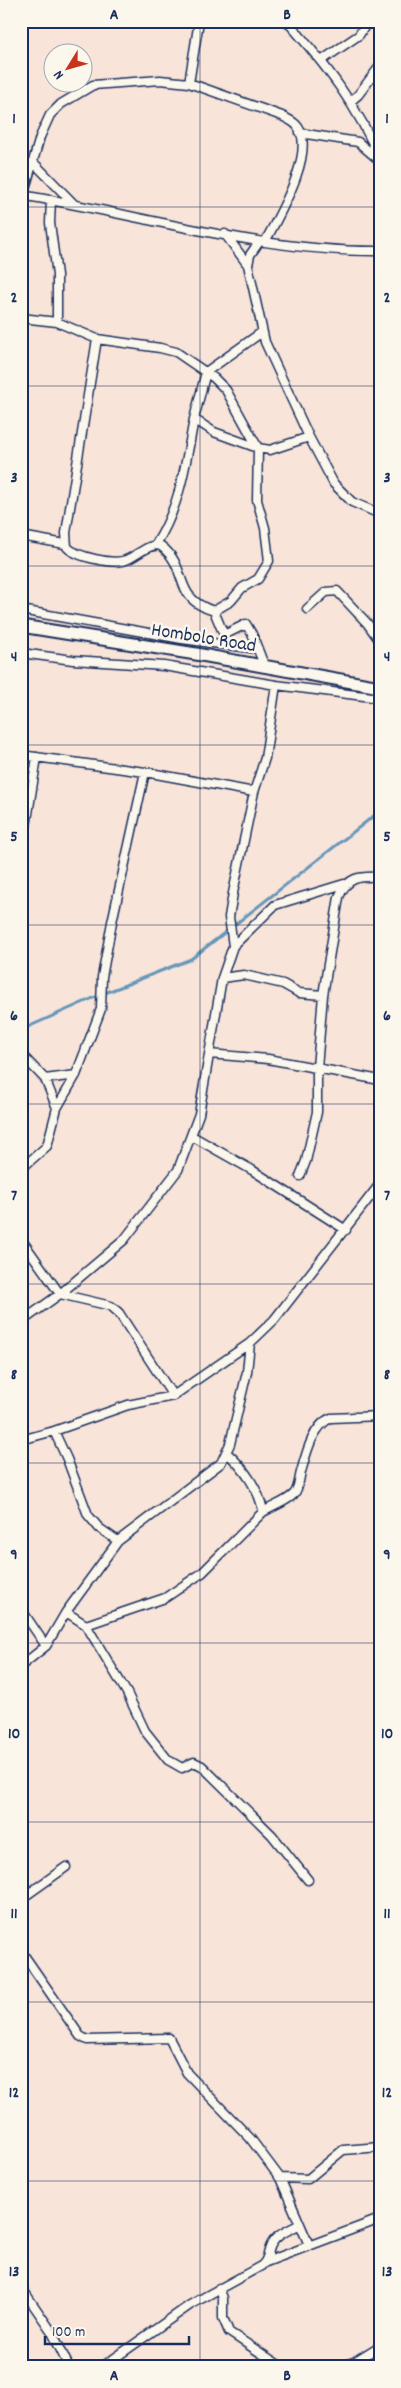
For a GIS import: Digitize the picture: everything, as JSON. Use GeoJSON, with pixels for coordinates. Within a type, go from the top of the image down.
{"type":"FeatureCollection","features":[{"type":"Feature","properties":{"kind":"street"},"geometry":{"type":"LineString","coordinates":[[194,21],[198,32]]}},
{"type":"Feature","properties":{"kind":"street"},"geometry":{"type":"LineString","coordinates":[[189,82],[199,21]]}},
{"type":"Feature","properties":{"kind":"street"},"geometry":{"type":"LineString","coordinates":[[287,21],[321,61],[351,101],[370,136],[380,161]]}},
{"type":"Feature","properties":{"kind":"street"},"geometry":{"type":"LineString","coordinates":[[321,61],[359,35],[368,21]]}},
{"type":"Feature","properties":{"kind":"street"},"geometry":{"type":"LineString","coordinates":[[351,101],[380,66]]}},
{"type":"Feature","properties":{"kind":"street"},"geometry":{"type":"LineString","coordinates":[[380,251],[262,242],[73,203],[22,195],[45,124],[50,115],[61,104],[92,85],[160,80],[189,82],[282,116],[296,125],[302,144],[295,179],[262,242],[250,255],[248,265],[262,332],[274,364],[334,484],[352,502],[380,514]]}},
{"type":"Feature","properties":{"kind":"street"},"geometry":{"type":"LineString","coordinates":[[300,133],[358,142],[380,161]]}},
{"type":"Feature","properties":{"kind":"street"},"geometry":{"type":"LineString","coordinates":[[33,162],[73,203]]}},
{"type":"Feature","properties":{"kind":"street"},"geometry":{"type":"LineString","coordinates":[[51,200],[50,223],[57,275],[57,322]]}},
{"type":"Feature","properties":{"kind":"street"},"geometry":{"type":"LineString","coordinates":[[225,234],[248,265]]}},
{"type":"Feature","properties":{"kind":"street"},"geometry":{"type":"LineString","coordinates":[[21,318],[57,322],[97,339],[169,350],[188,359],[226,390],[258,448],[257,500],[265,528],[268,561],[258,579],[242,588],[231,601],[214,611],[192,601],[166,549],[156,544]]}},
{"type":"Feature","properties":{"kind":"street"},"geometry":{"type":"LineString","coordinates":[[21,536],[66,544],[74,553],[116,562],[126,560],[156,544],[166,528],[176,500],[185,469],[194,419],[206,372],[262,332]]}},
{"type":"Feature","properties":{"kind":"street"},"geometry":{"type":"LineString","coordinates":[[66,544],[97,339]]}},
{"type":"Feature","properties":{"kind":"street"},"geometry":{"type":"LineString","coordinates":[[194,419],[214,432],[258,448],[270,450],[309,437]]}},
{"type":"Feature","properties":{"kind":"street"},"geometry":{"type":"LineString","coordinates":[[307,609],[326,592],[337,591],[367,623],[380,641]]}},
{"type":"Feature","properties":{"kind":"street"},"geometry":{"type":"LineString","coordinates":[[21,610],[199,641],[258,649]]}},
{"type":"Feature","properties":{"kind":"street"},"geometry":{"type":"LineString","coordinates":[[214,611],[224,635],[246,624],[264,665]]}},
{"type":"Feature","properties":{"kind":"street","name":"Hombolo Road"},"geometry":{"type":"LineString","coordinates":[[21,626],[379,684]]}},
{"type":"Feature","properties":{"kind":"street"},"geometry":{"type":"LineString","coordinates":[[21,653],[73,660],[164,666],[276,685],[380,698]]}},
{"type":"Feature","properties":{"kind":"street"},"geometry":{"type":"LineString","coordinates":[[21,1322],[60,1294],[111,1252],[131,1232],[178,1170],[192,1136],[204,1091],[222,978],[233,946],[229,917],[254,792],[265,758],[276,685]]}},
{"type":"Feature","properties":{"kind":"street"},"geometry":{"type":"LineString","coordinates":[[21,755],[145,772],[254,792]]}},
{"type":"Feature","properties":{"kind":"street"},"geometry":{"type":"LineString","coordinates":[[21,858],[37,757]]}},
{"type":"Feature","properties":{"kind":"street"},"geometry":{"type":"LineString","coordinates":[[21,1169],[47,1146],[57,1108],[76,1075],[101,1009],[102,977],[145,772]]}},
{"type":"Feature","properties":{"kind":"street"},"geometry":{"type":"LineString","coordinates":[[233,946],[275,905],[352,880],[370,876],[380,877]]}},
{"type":"Feature","properties":{"kind":"street"},"geometry":{"type":"LineString","coordinates":[[300,1176],[306,1161],[317,1112],[316,1068],[323,995],[339,897],[344,884]]}},
{"type":"Feature","properties":{"kind":"street"},"geometry":{"type":"LineString","coordinates":[[222,978],[244,976],[283,984],[298,993],[323,995]]}},
{"type":"Feature","properties":{"kind":"street"},"geometry":{"type":"LineString","coordinates":[[21,1054],[46,1079],[57,1108]]}},
{"type":"Feature","properties":{"kind":"street"},"geometry":{"type":"LineString","coordinates":[[209,1054],[268,1059],[380,1080]]}},
{"type":"Feature","properties":{"kind":"street"},"geometry":{"type":"LineString","coordinates":[[46,1079],[76,1075]]}},
{"type":"Feature","properties":{"kind":"street"},"geometry":{"type":"LineString","coordinates":[[192,1136],[252,1170],[346,1230]]}},
{"type":"Feature","properties":{"kind":"street"},"geometry":{"type":"LineString","coordinates":[[21,1440],[54,1431],[128,1405],[173,1396],[250,1343],[274,1320],[346,1230],[372,1191],[380,1184]]}},
{"type":"Feature","properties":{"kind":"street"},"geometry":{"type":"LineString","coordinates":[[21,1239],[60,1294],[111,1306],[119,1313],[173,1396]]}},
{"type":"Feature","properties":{"kind":"street"},"geometry":{"type":"LineString","coordinates":[[21,1666],[46,1646],[66,1612],[118,1541],[215,1469],[227,1453],[247,1372],[250,1343]]}},
{"type":"Feature","properties":{"kind":"street"},"geometry":{"type":"LineString","coordinates":[[86,1625],[164,1598],[202,1573],[263,1512],[286,1500],[297,1490],[306,1456],[316,1431],[324,1421],[331,1418],[380,1416]]}},
{"type":"Feature","properties":{"kind":"street"},"geometry":{"type":"LineString","coordinates":[[54,1431],[67,1459],[88,1515],[99,1528],[118,1541]]}},
{"type":"Feature","properties":{"kind":"street"},"geometry":{"type":"LineString","coordinates":[[227,1453],[244,1471],[259,1498],[263,1512]]}},
{"type":"Feature","properties":{"kind":"street"},"geometry":{"type":"LineString","coordinates":[[21,1609],[46,1646]]}},
{"type":"Feature","properties":{"kind":"street"},"geometry":{"type":"LineString","coordinates":[[66,1612],[86,1625],[127,1693],[145,1731],[168,1760],[182,1768],[194,1762],[202,1766],[272,1835],[308,1880]]}},
{"type":"Feature","properties":{"kind":"street"},"geometry":{"type":"LineString","coordinates":[[21,1899],[66,1867]]}},
{"type":"Feature","properties":{"kind":"street"},"geometry":{"type":"LineString","coordinates":[[21,1951],[80,2036],[87,2040],[169,2038],[187,2073],[250,2138],[280,2178],[309,2245]]}},
{"type":"Feature","properties":{"kind":"street"},"geometry":{"type":"LineString","coordinates":[[280,2178],[308,2179],[343,2150],[380,2147]]}},
{"type":"Feature","properties":{"kind":"street"},"geometry":{"type":"LineString","coordinates":[[102,2367],[190,2304],[266,2262],[380,2219]]}},
{"type":"Feature","properties":{"kind":"street"},"geometry":{"type":"LineString","coordinates":[[266,2262],[274,2240],[300,2224]]}},
{"type":"Feature","properties":{"kind":"street"},"geometry":{"type":"LineString","coordinates":[[21,2287],[24,2296],[52,2332],[69,2367]]}},
{"type":"Feature","properties":{"kind":"street"},"geometry":{"type":"LineString","coordinates":[[219,2288],[222,2298],[222,2318],[229,2332],[282,2367]]}},
{"type":"Feature","properties":{"kind":"street"},"geometry":{"type":"LineString","coordinates":[[337,2367],[354,2362],[380,2346]]}},
{"type":"Feature","properties":{"kind":"waterway"},"geometry":{"type":"LineString","coordinates":[[21,1030],[100,995],[191,959],[380,811]]}}]}
